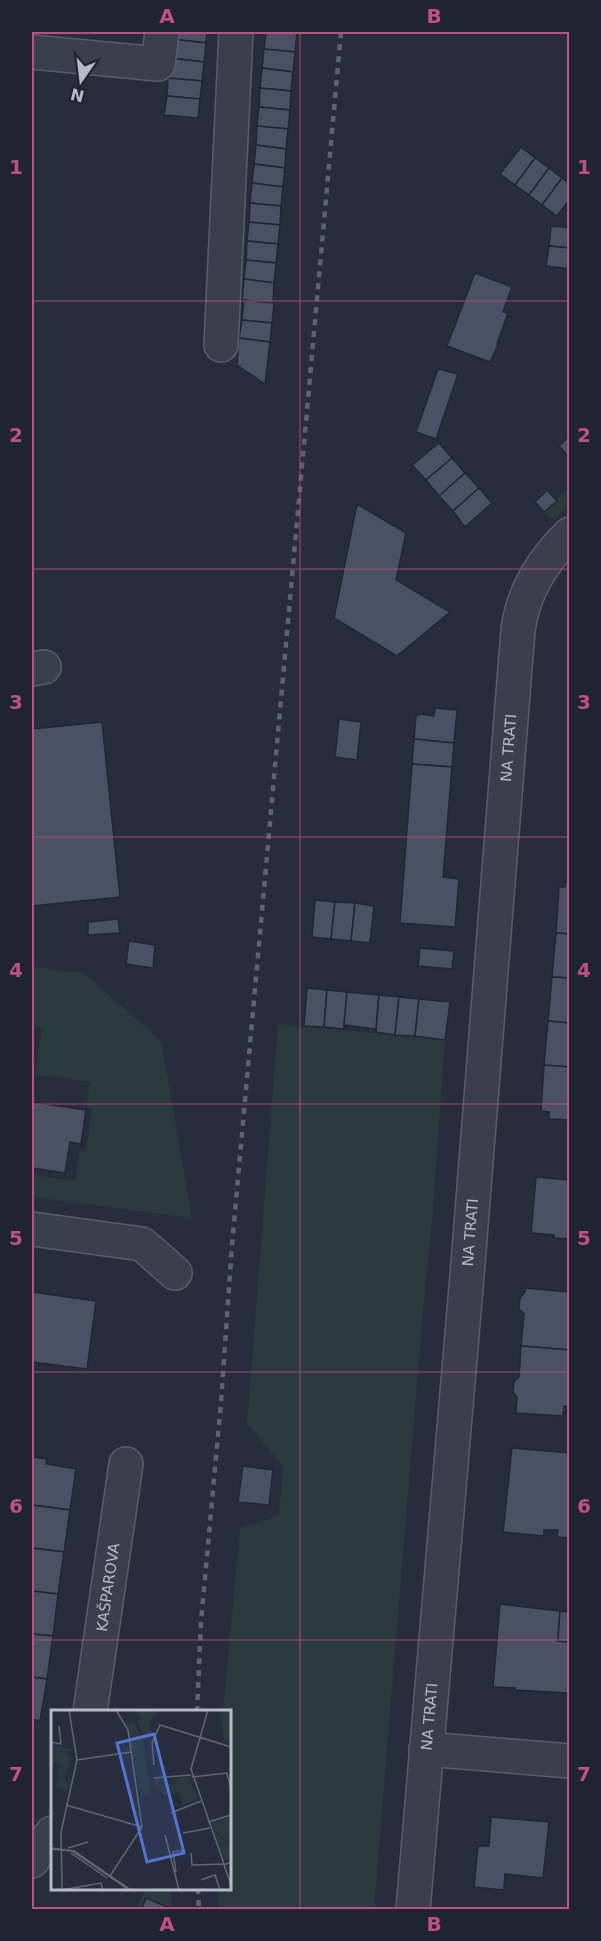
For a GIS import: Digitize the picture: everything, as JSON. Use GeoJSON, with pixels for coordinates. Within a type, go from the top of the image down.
{"type":"FeatureCollection","features":[{"type":"Feature","properties":{"kind":"street"},"geometry":{"type":"LineString","coordinates":[[32,52],[158,64],[162,32]]}},
{"type":"Feature","properties":{"kind":"street"},"geometry":{"type":"LineString","coordinates":[[220,345],[236,32]]}},
{"type":"Feature","properties":{"kind":"street","name":"NA TRATI"},"geometry":{"type":"LineString","coordinates":[[412,1910],[467,1276],[518,630],[525,596],[530,586],[558,569],[570,534]]}},
{"type":"Feature","properties":{"kind":"street"},"geometry":{"type":"LineString","coordinates":[[32,1229],[142,1244],[174,1273]]}},
{"type":"Feature","properties":{"kind":"street","name":"KAŠPAROVA"},"geometry":{"type":"LineString","coordinates":[[90,1710],[126,1464]]}},
{"type":"Feature","properties":{"kind":"street"},"geometry":{"type":"LineString","coordinates":[[426,1749],[570,1761]]}},
{"type":"Feature","properties":{"kind":"street"},"geometry":{"type":"LineString","coordinates":[[32,1861],[51,1834]]}},
{"type":"Feature","properties":{"kind":"shaded area"},"geometry":{"type":"Polygon","coordinates":[[[569,488],[569,506],[554,520],[544,512],[569,488]]]}},
{"type":"Feature","properties":{"kind":"shaded area"},"geometry":{"type":"Polygon","coordinates":[[[32,966],[85,974],[161,1041],[192,1218],[32,1197],[32,1175],[75,1181],[80,1150],[86,1151],[92,1108],[86,1107],[90,1082],[35,1074],[42,1028],[32,1024],[32,966]]]}},
{"type":"Feature","properties":{"kind":"shaded area"},"geometry":{"type":"Polygon","coordinates":[[[278,1024],[445,1040],[432,1223],[374,1909],[219,1909],[218,1890],[231,1890],[231,1710],[223,1710],[240,1529],[279,1515],[283,1466],[247,1424],[278,1024]]]}},
{"type":"Feature","properties":{"kind":"shaded area"},"geometry":{"type":"Polygon","coordinates":[[[145,1890],[170,1890],[173,1909],[136,1910],[145,1890]]]}},
{"type":"Feature","properties":{"kind":"building"},"geometry":{"type":"Polygon","coordinates":[[[173,32],[207,32],[206,43],[172,39],[173,32]]]}},
{"type":"Feature","properties":{"kind":"building"},"geometry":{"type":"Polygon","coordinates":[[[266,32],[297,33],[295,52],[264,49],[266,32]]]}},
{"type":"Feature","properties":{"kind":"building"},"geometry":{"type":"Polygon","coordinates":[[[172,39],[206,43],[204,62],[170,58],[172,39]]]}},
{"type":"Feature","properties":{"kind":"building"},"geometry":{"type":"Polygon","coordinates":[[[264,49],[295,52],[293,72],[262,68],[264,49]]]}},
{"type":"Feature","properties":{"kind":"building"},"geometry":{"type":"Polygon","coordinates":[[[170,58],[204,62],[202,81],[168,78],[170,58]]]}},
{"type":"Feature","properties":{"kind":"building"},"geometry":{"type":"Polygon","coordinates":[[[262,68],[293,72],[291,91],[260,88],[262,68]]]}},
{"type":"Feature","properties":{"kind":"building"},"geometry":{"type":"Polygon","coordinates":[[[168,78],[202,81],[200,99],[167,96],[168,78]]]}},
{"type":"Feature","properties":{"kind":"building"},"geometry":{"type":"Polygon","coordinates":[[[260,88],[291,91],[290,110],[259,107],[260,88]]]}},
{"type":"Feature","properties":{"kind":"building"},"geometry":{"type":"Polygon","coordinates":[[[167,96],[200,99],[198,118],[164,115],[167,96]]]}},
{"type":"Feature","properties":{"kind":"building"},"geometry":{"type":"Polygon","coordinates":[[[259,107],[290,110],[288,129],[257,126],[259,107]]]}},
{"type":"Feature","properties":{"kind":"building"},"geometry":{"type":"Polygon","coordinates":[[[257,126],[288,129],[286,149],[256,145],[257,126]]]}},
{"type":"Feature","properties":{"kind":"building"},"geometry":{"type":"Polygon","coordinates":[[[256,145],[286,149],[285,168],[254,164],[256,145]]]}},
{"type":"Feature","properties":{"kind":"building"},"geometry":{"type":"Polygon","coordinates":[[[521,147],[535,158],[515,185],[500,174],[521,147]]]}},
{"type":"Feature","properties":{"kind":"building"},"geometry":{"type":"Polygon","coordinates":[[[535,158],[549,168],[529,195],[515,185],[535,158]]]}},
{"type":"Feature","properties":{"kind":"building"},"geometry":{"type":"Polygon","coordinates":[[[254,164],[285,168],[283,187],[252,183],[254,164]]]}},
{"type":"Feature","properties":{"kind":"building"},"geometry":{"type":"Polygon","coordinates":[[[549,168],[562,178],[542,205],[529,195],[549,168]]]}},
{"type":"Feature","properties":{"kind":"building"},"geometry":{"type":"Polygon","coordinates":[[[562,178],[570,184],[570,199],[557,216],[542,205],[562,178]]]}},
{"type":"Feature","properties":{"kind":"building"},"geometry":{"type":"Polygon","coordinates":[[[252,183],[283,187],[281,206],[250,203],[252,183]]]}},
{"type":"Feature","properties":{"kind":"building"},"geometry":{"type":"Polygon","coordinates":[[[250,203],[281,206],[280,225],[249,222],[250,203]]]}},
{"type":"Feature","properties":{"kind":"building"},"geometry":{"type":"Polygon","coordinates":[[[249,222],[280,225],[278,244],[247,241],[249,222]]]}},
{"type":"Feature","properties":{"kind":"building"},"geometry":{"type":"Polygon","coordinates":[[[551,226],[570,228],[570,248],[549,246],[551,226]]]}},
{"type":"Feature","properties":{"kind":"building"},"geometry":{"type":"Polygon","coordinates":[[[247,241],[278,244],[276,263],[246,260],[247,241]]]}},
{"type":"Feature","properties":{"kind":"building"},"geometry":{"type":"Polygon","coordinates":[[[549,246],[570,248],[570,269],[546,266],[549,246]]]}},
{"type":"Feature","properties":{"kind":"building"},"geometry":{"type":"Polygon","coordinates":[[[246,260],[276,263],[274,283],[244,279],[246,260]]]}},
{"type":"Feature","properties":{"kind":"building"},"geometry":{"type":"Polygon","coordinates":[[[475,273],[512,287],[503,312],[508,313],[490,362],[447,346],[475,273]]]}},
{"type":"Feature","properties":{"kind":"building"},"geometry":{"type":"Polygon","coordinates":[[[244,279],[274,283],[273,304],[242,300],[244,279]]]}},
{"type":"Feature","properties":{"kind":"building"},"geometry":{"type":"Polygon","coordinates":[[[244,300],[274,303],[272,323],[242,320],[244,300]]]}},
{"type":"Feature","properties":{"kind":"building"},"geometry":{"type":"Polygon","coordinates":[[[242,320],[272,323],[270,342],[239,338],[242,320]]]}},
{"type":"Feature","properties":{"kind":"building"},"geometry":{"type":"Polygon","coordinates":[[[239,338],[270,342],[265,384],[237,365],[239,338]]]}},
{"type":"Feature","properties":{"kind":"building"},"geometry":{"type":"Polygon","coordinates":[[[438,369],[458,374],[436,439],[416,432],[438,369]]]}},
{"type":"Feature","properties":{"kind":"building"},"geometry":{"type":"Polygon","coordinates":[[[570,436],[570,458],[559,446],[570,436]]]}},
{"type":"Feature","properties":{"kind":"building"},"geometry":{"type":"Polygon","coordinates":[[[439,443],[452,458],[426,480],[412,465],[439,443]]]}},
{"type":"Feature","properties":{"kind":"building"},"geometry":{"type":"Polygon","coordinates":[[[452,458],[465,473],[439,496],[426,480],[452,458]]]}},
{"type":"Feature","properties":{"kind":"building"},"geometry":{"type":"Polygon","coordinates":[[[465,473],[479,488],[453,511],[439,496],[465,473]]]}},
{"type":"Feature","properties":{"kind":"building"},"geometry":{"type":"Polygon","coordinates":[[[479,488],[492,503],[465,527],[453,511],[479,488]]]}},
{"type":"Feature","properties":{"kind":"building"},"geometry":{"type":"Polygon","coordinates":[[[547,490],[557,501],[544,512],[535,502],[547,490]]]}},
{"type":"Feature","properties":{"kind":"building"},"geometry":{"type":"Polygon","coordinates":[[[357,504],[406,533],[396,580],[450,612],[397,656],[334,618],[357,504]]]}},
{"type":"Feature","properties":{"kind":"building"},"geometry":{"type":"Polygon","coordinates":[[[435,708],[457,710],[454,743],[414,739],[416,716],[420,714],[434,716],[435,708]]]}},
{"type":"Feature","properties":{"kind":"building"},"geometry":{"type":"Polygon","coordinates":[[[339,719],[361,722],[357,760],[335,757],[339,719]]]}},
{"type":"Feature","properties":{"kind":"building"},"geometry":{"type":"Polygon","coordinates":[[[102,722],[120,897],[32,906],[32,729],[102,722]]]}},
{"type":"Feature","properties":{"kind":"building"},"geometry":{"type":"Polygon","coordinates":[[[414,739],[454,743],[452,767],[412,764],[414,739]]]}},
{"type":"Feature","properties":{"kind":"building"},"geometry":{"type":"Polygon","coordinates":[[[412,764],[452,767],[443,877],[459,879],[455,927],[400,923],[412,764]]]}},
{"type":"Feature","properties":{"kind":"building"},"geometry":{"type":"Polygon","coordinates":[[[566,881],[570,881],[570,934],[556,933],[559,887],[565,887],[566,881]]]}},
{"type":"Feature","properties":{"kind":"building"},"geometry":{"type":"Polygon","coordinates":[[[315,900],[335,902],[331,939],[312,937],[315,900]]]}},
{"type":"Feature","properties":{"kind":"building"},"geometry":{"type":"Polygon","coordinates":[[[335,902],[355,903],[351,941],[331,939],[335,902]]]}},
{"type":"Feature","properties":{"kind":"building"},"geometry":{"type":"Polygon","coordinates":[[[355,903],[374,906],[370,943],[351,941],[355,903]]]}},
{"type":"Feature","properties":{"kind":"building"},"geometry":{"type":"Polygon","coordinates":[[[118,919],[120,933],[88,935],[88,922],[118,919]]]}},
{"type":"Feature","properties":{"kind":"building"},"geometry":{"type":"Polygon","coordinates":[[[556,933],[570,934],[570,978],[552,977],[556,933]]]}},
{"type":"Feature","properties":{"kind":"building"},"geometry":{"type":"Polygon","coordinates":[[[129,941],[155,945],[153,968],[126,964],[129,941]]]}},
{"type":"Feature","properties":{"kind":"building"},"geometry":{"type":"Polygon","coordinates":[[[420,948],[454,951],[452,969],[418,966],[420,948]]]}},
{"type":"Feature","properties":{"kind":"building"},"geometry":{"type":"Polygon","coordinates":[[[552,977],[570,978],[570,1023],[548,1021],[552,977]]]}},
{"type":"Feature","properties":{"kind":"building"},"geometry":{"type":"Polygon","coordinates":[[[307,988],[327,990],[324,1027],[304,1026],[307,988]]]}},
{"type":"Feature","properties":{"kind":"building"},"geometry":{"type":"Polygon","coordinates":[[[327,990],[347,992],[344,1029],[324,1027],[327,990]]]}},
{"type":"Feature","properties":{"kind":"building"},"geometry":{"type":"Polygon","coordinates":[[[347,992],[379,995],[376,1029],[344,1025],[347,992]]]}},
{"type":"Feature","properties":{"kind":"building"},"geometry":{"type":"Polygon","coordinates":[[[379,995],[399,997],[395,1035],[376,1032],[379,995]]]}},
{"type":"Feature","properties":{"kind":"building"},"geometry":{"type":"Polygon","coordinates":[[[399,997],[419,999],[415,1036],[395,1035],[399,997]]]}},
{"type":"Feature","properties":{"kind":"building"},"geometry":{"type":"Polygon","coordinates":[[[419,999],[450,1002],[445,1040],[415,1036],[419,999]]]}},
{"type":"Feature","properties":{"kind":"building"},"geometry":{"type":"Polygon","coordinates":[[[548,1021],[570,1023],[570,1067],[544,1065],[548,1021]]]}},
{"type":"Feature","properties":{"kind":"building"},"geometry":{"type":"Polygon","coordinates":[[[544,1065],[570,1067],[570,1120],[549,1119],[549,1112],[541,1111],[544,1065]]]}},
{"type":"Feature","properties":{"kind":"building"},"geometry":{"type":"Polygon","coordinates":[[[32,1102],[86,1110],[81,1144],[70,1142],[65,1173],[32,1168],[32,1102]]]}},
{"type":"Feature","properties":{"kind":"building"},"geometry":{"type":"Polygon","coordinates":[[[536,1177],[570,1180],[570,1239],[531,1233],[536,1177]]]}},
{"type":"Feature","properties":{"kind":"building"},"geometry":{"type":"Polygon","coordinates":[[[525,1288],[570,1292],[570,1350],[521,1346],[524,1314],[519,1309],[520,1298],[525,1288]]]}},
{"type":"Feature","properties":{"kind":"building"},"geometry":{"type":"Polygon","coordinates":[[[32,1292],[96,1301],[87,1369],[32,1362],[32,1292]]]}},
{"type":"Feature","properties":{"kind":"building"},"geometry":{"type":"Polygon","coordinates":[[[521,1346],[570,1350],[570,1407],[564,1406],[563,1416],[516,1413],[517,1397],[513,1392],[514,1381],[519,1377],[521,1346]]]}},
{"type":"Feature","properties":{"kind":"building"},"geometry":{"type":"Polygon","coordinates":[[[512,1448],[570,1453],[570,1538],[557,1537],[558,1530],[544,1530],[544,1536],[503,1532],[512,1448]]]}},
{"type":"Feature","properties":{"kind":"building"},"geometry":{"type":"Polygon","coordinates":[[[32,1457],[47,1459],[46,1464],[76,1469],[70,1510],[32,1505],[32,1457]]]}},
{"type":"Feature","properties":{"kind":"building"},"geometry":{"type":"Polygon","coordinates":[[[243,1466],[273,1470],[269,1505],[238,1502],[243,1466]]]}},
{"type":"Feature","properties":{"kind":"building"},"geometry":{"type":"Polygon","coordinates":[[[32,1505],[70,1510],[64,1552],[32,1548],[32,1505]]]}},
{"type":"Feature","properties":{"kind":"building"},"geometry":{"type":"Polygon","coordinates":[[[32,1548],[64,1552],[58,1594],[32,1591],[32,1548]]]}},
{"type":"Feature","properties":{"kind":"building"},"geometry":{"type":"Polygon","coordinates":[[[32,1591],[58,1594],[53,1636],[32,1634],[32,1591]]]}},
{"type":"Feature","properties":{"kind":"building"},"geometry":{"type":"Polygon","coordinates":[[[500,1604],[560,1611],[558,1641],[569,1642],[569,1693],[493,1687],[500,1604]]]}},
{"type":"Feature","properties":{"kind":"building"},"geometry":{"type":"Polygon","coordinates":[[[560,1611],[570,1612],[570,1652],[569,1642],[558,1641],[560,1611]]]}},
{"type":"Feature","properties":{"kind":"building"},"geometry":{"type":"Polygon","coordinates":[[[32,1634],[53,1636],[47,1679],[32,1677],[32,1634]]]}},
{"type":"Feature","properties":{"kind":"building"},"geometry":{"type":"Polygon","coordinates":[[[32,1677],[47,1679],[40,1721],[32,1719],[32,1677]]]}},
{"type":"Feature","properties":{"kind":"building"},"geometry":{"type":"Polygon","coordinates":[[[491,1817],[549,1822],[543,1878],[505,1874],[504,1890],[474,1887],[478,1846],[489,1846],[491,1817]]]}},
{"type":"Feature","properties":{"kind":"building"},"geometry":{"type":"Polygon","coordinates":[[[146,1898],[167,1907],[166,1910],[142,1908],[146,1898]]]}},
{"type":"Feature","properties":{"kind":"railway"},"geometry":{"type":"LineString","coordinates":[[197,1710],[201,1622],[221,1402],[232,1245],[341,32]]}},
{"type":"Feature","properties":{"kind":"railway"},"geometry":{"type":"LineString","coordinates":[[198,1890],[199,1910]]}}]}
